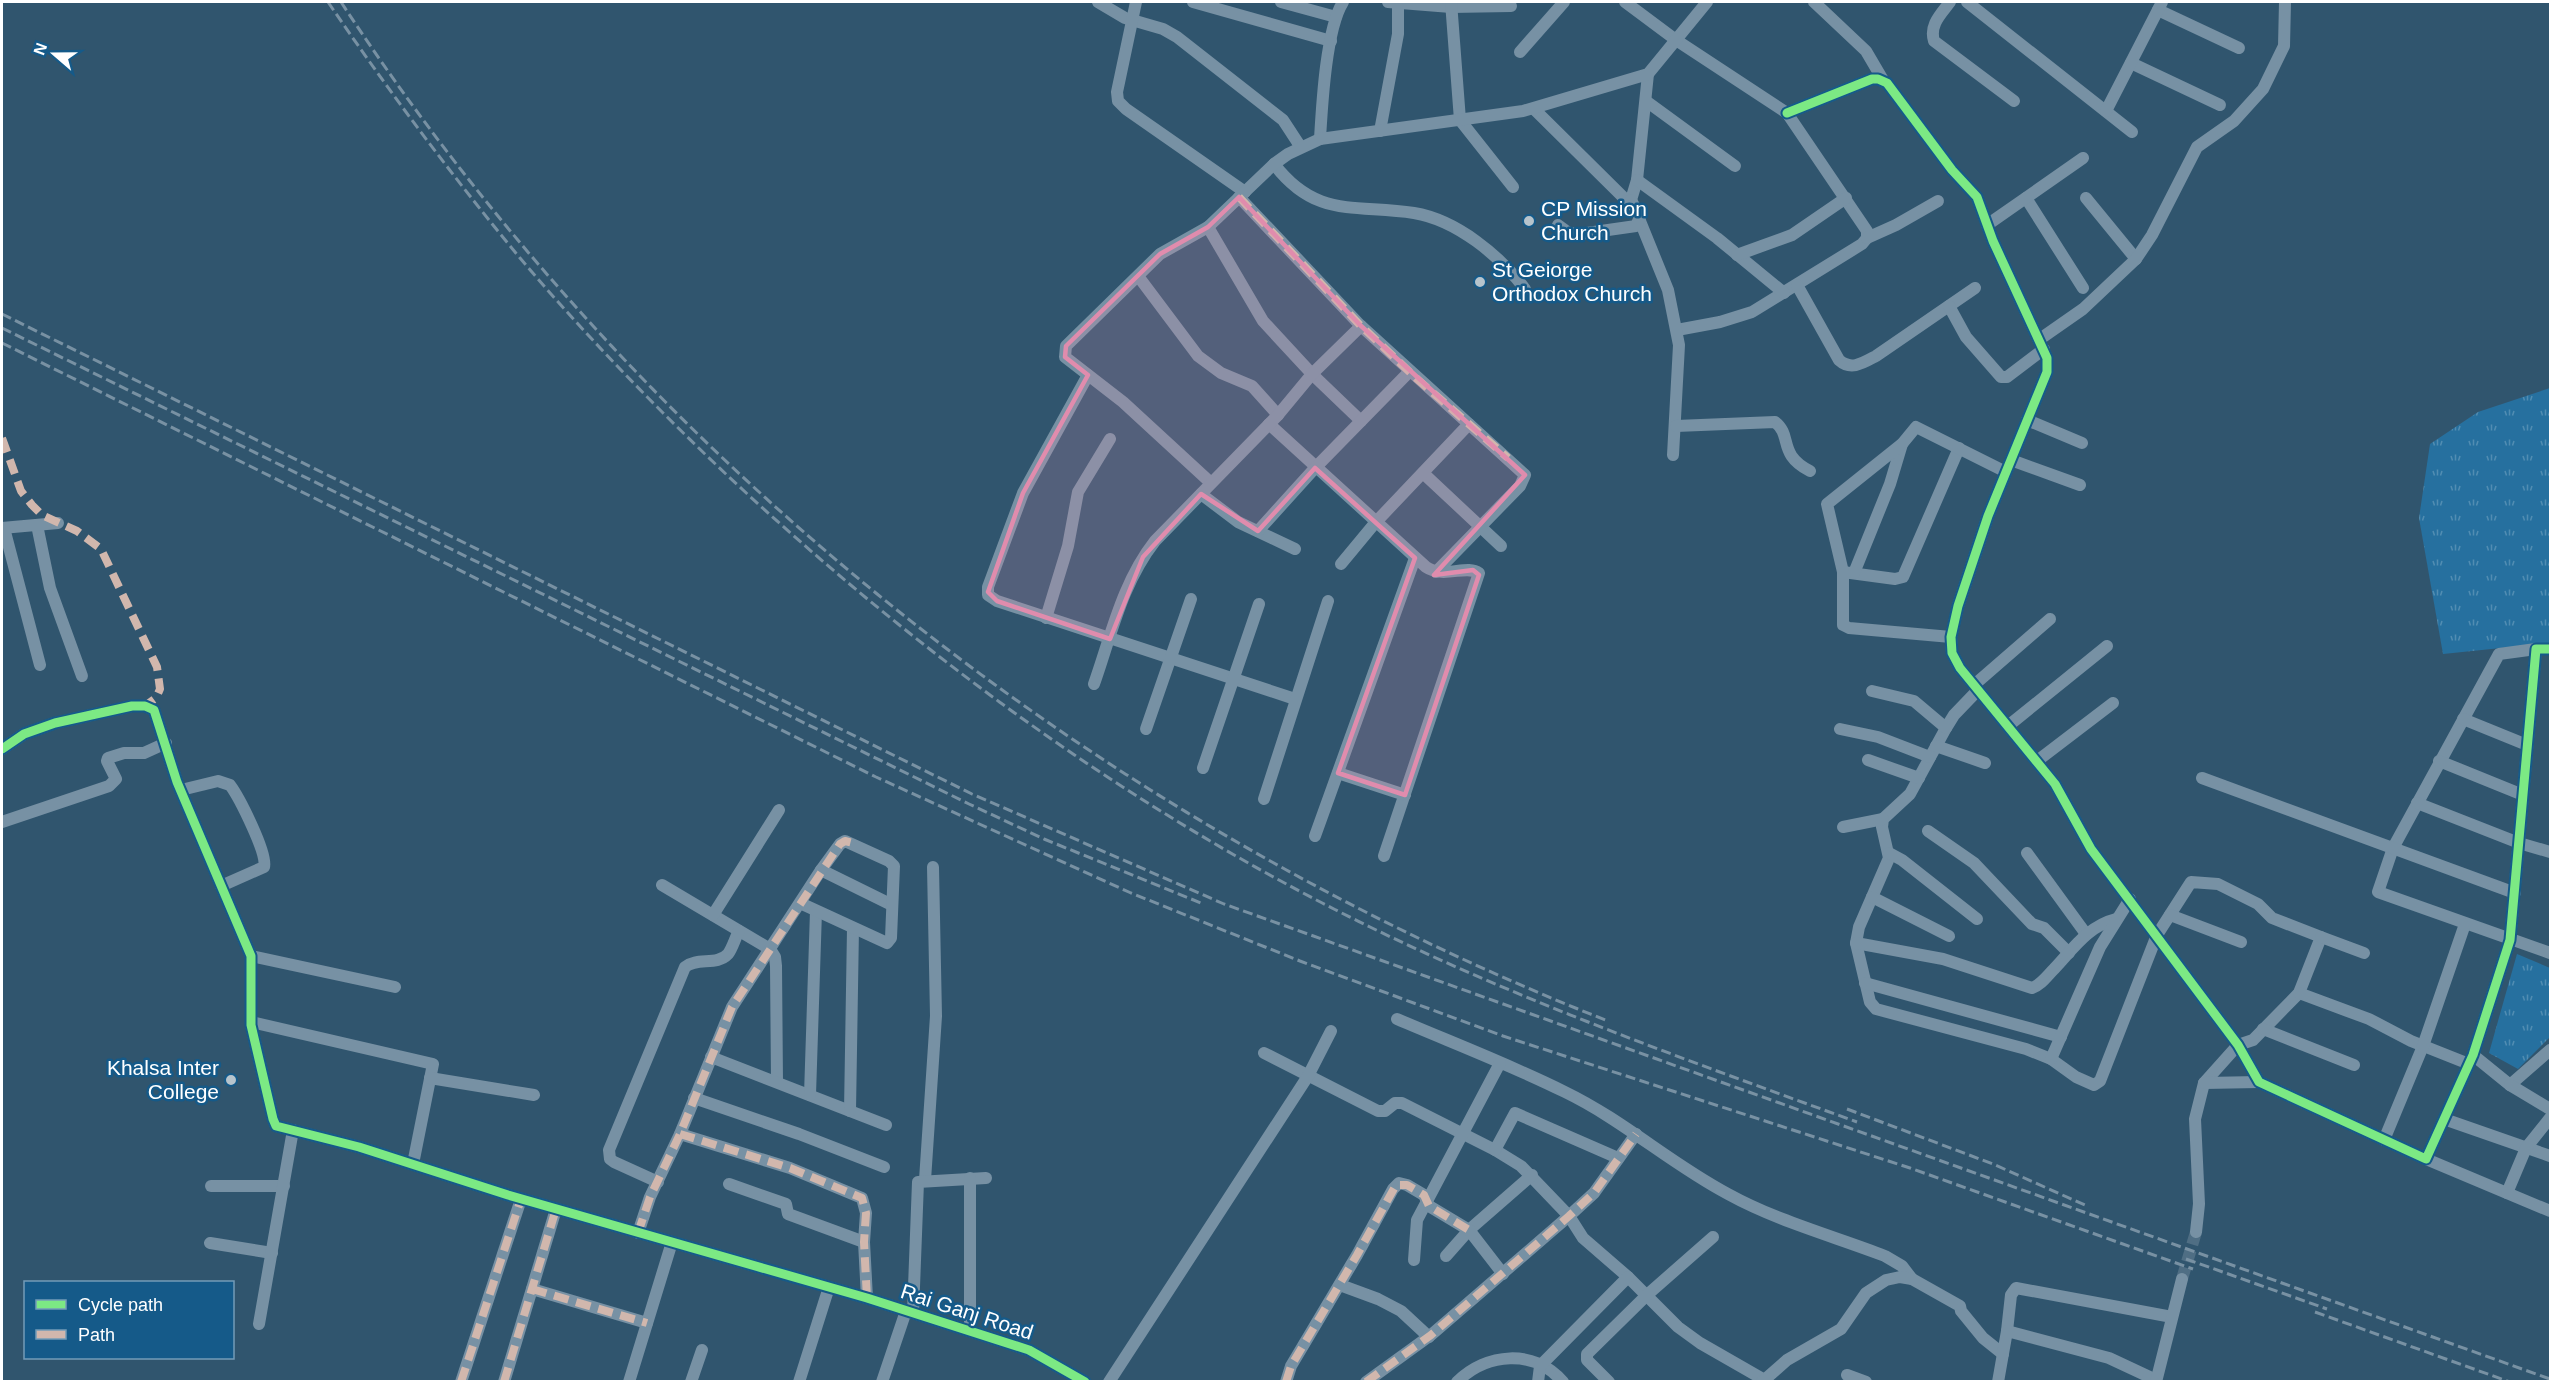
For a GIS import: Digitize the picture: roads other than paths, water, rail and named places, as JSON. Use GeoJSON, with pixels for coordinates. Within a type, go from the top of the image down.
{"type":"FeatureCollection","features":[{"type":"Feature","properties":{"kind":"street"},"geometry":{"type":"LineString","coordinates":[[1098,2],[1115,13],[1163,29],[1178,37],[1283,120],[1300,146]]}},
{"type":"Feature","properties":{"kind":"street"},"geometry":{"type":"LineString","coordinates":[[1136,2],[1117,92],[1118,101],[1242,195],[1361,326],[1525,475],[1523,482],[1436,572]]}},
{"type":"Feature","properties":{"kind":"street"},"geometry":{"type":"LineString","coordinates":[[1193,2],[1331,41]]}},
{"type":"Feature","properties":{"kind":"street"},"geometry":{"type":"LineString","coordinates":[[1281,2],[1336,17]]}},
{"type":"Feature","properties":{"kind":"street"},"geometry":{"type":"LineString","coordinates":[[1320,139],[1323,90],[1336,17],[1342,2]]}},
{"type":"Feature","properties":{"kind":"street"},"geometry":{"type":"LineString","coordinates":[[1380,130],[1398,34],[1393,2],[1511,6]]}},
{"type":"Feature","properties":{"kind":"street"},"geometry":{"type":"LineString","coordinates":[[1520,52],[1564,2]]}},
{"type":"Feature","properties":{"kind":"street"},"geometry":{"type":"LineString","coordinates":[[1625,2],[1676,40],[1787,113],[1866,228],[1867,238]]}},
{"type":"Feature","properties":{"kind":"street"},"geometry":{"type":"LineString","coordinates":[[1211,483],[1123,402],[1065,357],[1066,346],[1137,276],[1160,254],[1208,227],[1274,164],[1300,146],[1320,139],[1534,109],[1648,74],[1707,2]]}},
{"type":"Feature","properties":{"kind":"street"},"geometry":{"type":"LineString","coordinates":[[1814,2],[1866,51],[1883,80],[1952,171],[1977,197],[1993,241],[2042,344],[2048,367],[1984,527],[1958,606],[1951,637],[1952,653],[1960,668],[2055,784],[2091,849],[2238,1045],[2259,1082]]}},
{"type":"Feature","properties":{"kind":"street"},"geometry":{"type":"LineString","coordinates":[[1950,2],[1934,24],[1932,32],[1935,41],[2014,101]]}},
{"type":"Feature","properties":{"kind":"street"},"geometry":{"type":"LineString","coordinates":[[1967,2],[2133,132]]}},
{"type":"Feature","properties":{"kind":"street"},"geometry":{"type":"LineString","coordinates":[[1949,306],[1972,345],[2001,377],[2007,377],[2083,309],[2136,259],[2152,235],[2197,147],[2241,115],[2263,89],[2284,46],[2285,2]]}},
{"type":"Feature","properties":{"kind":"street"},"geometry":{"type":"LineString","coordinates":[[1451,4],[1460,120],[1513,187]]}},
{"type":"Feature","properties":{"kind":"street"},"geometry":{"type":"LineString","coordinates":[[2106,111],[2160,6],[2239,48]]}},
{"type":"Feature","properties":{"kind":"street"},"geometry":{"type":"LineString","coordinates":[[2131,63],[2220,105]]}},
{"type":"Feature","properties":{"kind":"street"},"geometry":{"type":"LineString","coordinates":[[1648,74],[1637,180],[1631,200],[1668,290],[1680,345],[1673,455]]}},
{"type":"Feature","properties":{"kind":"street"},"geometry":{"type":"LineString","coordinates":[[1787,113],[1872,79],[1883,80]]}},
{"type":"Feature","properties":{"kind":"street"},"geometry":{"type":"LineString","coordinates":[[1646,101],[1735,166]]}},
{"type":"Feature","properties":{"kind":"street"},"geometry":{"type":"LineString","coordinates":[[1534,109],[1624,198],[1631,200]]}},
{"type":"Feature","properties":{"kind":"street"},"geometry":{"type":"LineString","coordinates":[[1987,225],[2083,158]]}},
{"type":"Feature","properties":{"kind":"street"},"geometry":{"type":"LineString","coordinates":[[1274,164],[1287,181],[1314,199],[1343,208],[1416,213],[1443,222],[1479,244],[1510,269],[1525,290]]}},
{"type":"Feature","properties":{"kind":"street"},"geometry":{"type":"LineString","coordinates":[[1637,180],[1737,255],[1784,294]]}},
{"type":"Feature","properties":{"kind":"street"},"geometry":{"type":"LineString","coordinates":[[1737,255],[1792,235],[1846,198]]}},
{"type":"Feature","properties":{"kind":"street"},"geometry":{"type":"LineString","coordinates":[[2026,198],[2083,288]]}},
{"type":"Feature","properties":{"kind":"street"},"geometry":{"type":"LineString","coordinates":[[2086,198],[2136,259]]}},
{"type":"Feature","properties":{"kind":"street"},"geometry":{"type":"LineString","coordinates":[[1677,330],[1742,316],[1784,294],[1862,244],[1867,238],[1896,225],[1938,201]]}},
{"type":"Feature","properties":{"kind":"street"},"geometry":{"type":"LineString","coordinates":[[1558,225],[1569,233],[1580,234],[1628,228],[1636,226],[1640,221]]}},
{"type":"Feature","properties":{"kind":"street"},"geometry":{"type":"LineString","coordinates":[[1208,227],[1258,315],[1312,374],[1361,421]]}},
{"type":"Feature","properties":{"kind":"street"},"geometry":{"type":"LineString","coordinates":[[1137,276],[1198,356],[1221,373],[1252,386],[1273,420],[1315,468],[1415,558],[1436,572],[1475,570],[1479,574],[1384,856]]}},
{"type":"Feature","properties":{"kind":"street"},"geometry":{"type":"LineString","coordinates":[[1797,285],[1839,360],[1850,366],[1876,357],[1975,288]]}},
{"type":"Feature","properties":{"kind":"street"},"geometry":{"type":"LineString","coordinates":[[1094,684],[1133,574],[1143,557],[1273,420],[1312,374],[1361,326]]}},
{"type":"Feature","properties":{"kind":"street"},"geometry":{"type":"LineString","coordinates":[[1258,531],[1315,468],[1409,372]]}},
{"type":"Feature","properties":{"kind":"street"},"geometry":{"type":"LineString","coordinates":[[1088,375],[1023,493],[988,587],[988,595],[997,602],[1295,699]]}},
{"type":"Feature","properties":{"kind":"street"},"geometry":{"type":"LineString","coordinates":[[2027,420],[2082,443]]}},
{"type":"Feature","properties":{"kind":"street"},"geometry":{"type":"LineString","coordinates":[[1676,426],[1775,422],[1780,427],[1789,456],[1810,471]]}},
{"type":"Feature","properties":{"kind":"street"},"geometry":{"type":"LineString","coordinates":[[1341,564],[1375,523],[1469,424]]}},
{"type":"Feature","properties":{"kind":"street"},"geometry":{"type":"LineString","coordinates":[[1849,573],[1827,504],[1902,444],[1918,427],[1959,448],[2008,466],[2080,485]]}},
{"type":"Feature","properties":{"kind":"street"},"geometry":{"type":"LineString","coordinates":[[1046,618],[1070,536],[1078,492],[1110,439]]}},
{"type":"Feature","properties":{"kind":"street"},"geometry":{"type":"LineString","coordinates":[[1902,444],[1890,484],[1849,573],[1841,619],[1845,627],[1951,637]]}},
{"type":"Feature","properties":{"kind":"street"},"geometry":{"type":"LineString","coordinates":[[1849,573],[1895,579],[1903,577],[1959,448]]}},
{"type":"Feature","properties":{"kind":"street"},"geometry":{"type":"LineString","coordinates":[[1423,473],[1501,546]]}},
{"type":"Feature","properties":{"kind":"street"},"geometry":{"type":"LineString","coordinates":[[1201,494],[1227,515],[1295,549]]}},
{"type":"Feature","properties":{"kind":"street"},"geometry":{"type":"LineString","coordinates":[[40,665],[3,528],[58,524]]}},
{"type":"Feature","properties":{"kind":"street"},"geometry":{"type":"LineString","coordinates":[[37,525],[50,588],[82,676]]}},
{"type":"Feature","properties":{"kind":"street"},"geometry":{"type":"LineString","coordinates":[[1315,836],[1415,558]]}},
{"type":"Feature","properties":{"kind":"street"},"geometry":{"type":"LineString","coordinates":[[1146,729],[1191,599]]}},
{"type":"Feature","properties":{"kind":"street"},"geometry":{"type":"LineString","coordinates":[[1264,798],[1328,601]]}},
{"type":"Feature","properties":{"kind":"street"},"geometry":{"type":"LineString","coordinates":[[1203,768],[1235,680],[1259,604]]}},
{"type":"Feature","properties":{"kind":"street"},"geometry":{"type":"LineString","coordinates":[[1843,827],[1883,819],[1910,794],[1954,715],[1976,688],[2050,619]]}},
{"type":"Feature","properties":{"kind":"street"},"geometry":{"type":"LineString","coordinates":[[2008,726],[2107,646]]}},
{"type":"Feature","properties":{"kind":"street"},"geometry":{"type":"LineString","coordinates":[[2550,649],[2499,654],[2393,848],[2378,892],[2550,953]]}},
{"type":"Feature","properties":{"kind":"street"},"geometry":{"type":"LineString","coordinates":[[2426,1159],[2471,1060],[2510,940],[2536,650]]}},
{"type":"Feature","properties":{"kind":"street"},"geometry":{"type":"LineString","coordinates":[[1872,691],[1914,701],[1946,728]]}},
{"type":"Feature","properties":{"kind":"street"},"geometry":{"type":"LineString","coordinates":[[2037,761],[2113,703]]}},
{"type":"Feature","properties":{"kind":"street"},"geometry":{"type":"LineString","coordinates":[[2,749],[24,734],[55,723],[132,706],[145,706],[154,710],[181,790],[251,956],[251,1022],[273,1119],[276,1126],[293,1130],[259,1324]]}},
{"type":"Feature","properties":{"kind":"street"},"geometry":{"type":"LineString","coordinates":[[2463,719],[2528,745]]}},
{"type":"Feature","properties":{"kind":"street"},"geometry":{"type":"LineString","coordinates":[[1840,729],[1985,763]]}},
{"type":"Feature","properties":{"kind":"street"},"geometry":{"type":"LineString","coordinates":[[2,822],[109,786],[116,779],[107,761],[108,758],[124,753],[144,753],[166,743]]}},
{"type":"Feature","properties":{"kind":"street"},"geometry":{"type":"LineString","coordinates":[[1868,760],[1919,778]]}},
{"type":"Feature","properties":{"kind":"street"},"geometry":{"type":"LineString","coordinates":[[2439,761],[2523,795]]}},
{"type":"Feature","properties":{"kind":"street"},"geometry":{"type":"LineString","coordinates":[[1338,773],[1405,795]]}},
{"type":"Feature","properties":{"kind":"street"},"geometry":{"type":"LineString","coordinates":[[2202,778],[2515,893]]}},
{"type":"Feature","properties":{"kind":"street"},"geometry":{"type":"LineString","coordinates":[[181,790],[218,781],[230,785],[256,837],[265,860],[264,867],[221,886]]}},
{"type":"Feature","properties":{"kind":"street"},"geometry":{"type":"LineString","coordinates":[[2417,803],[2519,843],[2550,852]]}},
{"type":"Feature","properties":{"kind":"street"},"geometry":{"type":"LineString","coordinates":[[713,915],[779,810]]}},
{"type":"Feature","properties":{"kind":"street"},"geometry":{"type":"LineString","coordinates":[[1883,819],[1882,827],[1889,853],[1885,869],[1859,927],[1856,943],[1870,1002],[1876,1010],[2010,1044],[2051,1059],[2085,1082],[2097,1084],[2157,935],[2191,882],[2218,884],[2258,904],[2272,918],[2364,952]]}},
{"type":"Feature","properties":{"kind":"street"},"geometry":{"type":"LineString","coordinates":[[1928,831],[1974,863],[2032,924],[2044,928],[2069,953]]}},
{"type":"Feature","properties":{"kind":"street"},"geometry":{"type":"LineString","coordinates":[[638,1233],[732,1007],[821,870],[843,842],[857,844],[894,866],[889,942],[882,943],[800,903]]}},
{"type":"Feature","properties":{"kind":"street"},"geometry":{"type":"LineString","coordinates":[[1889,853],[1902,860],[1977,919]]}},
{"type":"Feature","properties":{"kind":"street"},"geometry":{"type":"LineString","coordinates":[[2027,853],[2086,934]]}},
{"type":"Feature","properties":{"kind":"street"},"geometry":{"type":"LineString","coordinates":[[925,1180],[936,1016],[933,867]]}},
{"type":"Feature","properties":{"kind":"street"},"geometry":{"type":"LineString","coordinates":[[821,870],[892,905]]}},
{"type":"Feature","properties":{"kind":"street"},"geometry":{"type":"LineString","coordinates":[[662,885],[770,949],[775,957],[777,1082]]}},
{"type":"Feature","properties":{"kind":"street"},"geometry":{"type":"LineString","coordinates":[[1872,897],[1949,936]]}},
{"type":"Feature","properties":{"kind":"street"},"geometry":{"type":"LineString","coordinates":[[2051,1059],[2100,947],[2130,898]]}},
{"type":"Feature","properties":{"kind":"street"},"geometry":{"type":"LineString","coordinates":[[810,1095],[816,911]]}},
{"type":"Feature","properties":{"kind":"street"},"geometry":{"type":"LineString","coordinates":[[2170,915],[2241,942]]}},
{"type":"Feature","properties":{"kind":"street"},"geometry":{"type":"LineString","coordinates":[[1856,943],[1943,959],[2032,988],[2043,980],[2086,934],[2097,925],[2116,919]]}},
{"type":"Feature","properties":{"kind":"street"},"geometry":{"type":"LineString","coordinates":[[2384,1140],[2423,1046],[2466,924]]}},
{"type":"Feature","properties":{"kind":"street"},"geometry":{"type":"LineString","coordinates":[[850,1111],[853,928]]}},
{"type":"Feature","properties":{"kind":"street"},"geometry":{"type":"LineString","coordinates":[[658,1182],[614,1162],[610,1159],[609,1150],[686,967],[692,963],[723,958],[730,950],[739,931]]}},
{"type":"Feature","properties":{"kind":"street"},"geometry":{"type":"LineString","coordinates":[[2196,1232],[2199,1204],[2195,1119],[2204,1083],[2238,1045],[2253,1040],[2299,993],[2321,937]]}},
{"type":"Feature","properties":{"kind":"street"},"geometry":{"type":"LineString","coordinates":[[251,956],[395,987]]}},
{"type":"Feature","properties":{"kind":"street"},"geometry":{"type":"LineString","coordinates":[[1866,982],[2061,1037]]}},
{"type":"Feature","properties":{"kind":"street"},"geometry":{"type":"LineString","coordinates":[[2299,993],[2369,1019],[2423,1046],[2471,1060],[2550,1109]]}},
{"type":"Feature","properties":{"kind":"street"},"geometry":{"type":"LineString","coordinates":[[1397,1019],[1566,1092],[1636,1134],[1701,1179],[1730,1195],[1767,1212],[1885,1256],[1902,1266],[1912,1279]]}},
{"type":"Feature","properties":{"kind":"street"},"geometry":{"type":"LineString","coordinates":[[251,1022],[433,1064],[413,1164]]}},
{"type":"Feature","properties":{"kind":"street"},"geometry":{"type":"LineString","coordinates":[[2263,1029],[2354,1065]]}},
{"type":"Feature","properties":{"kind":"street"},"geometry":{"type":"LineString","coordinates":[[1109,1382],[1308,1076],[1331,1031]]}},
{"type":"Feature","properties":{"kind":"street"},"geometry":{"type":"LineString","coordinates":[[2510,1084],[2550,1050]]}},
{"type":"Feature","properties":{"kind":"street"},"geometry":{"type":"LineString","coordinates":[[1264,1053],[1378,1111],[1385,1111],[1399,1102],[1495,1150],[1532,1175],[1569,1216],[1583,1238],[1628,1277],[1690,1337],[1765,1380],[1787,1360],[1841,1329],[1866,1293],[1886,1280],[1900,1277],[1912,1279],[1960,1306],[1961,1311],[1983,1338],[2003,1354]]}},
{"type":"Feature","properties":{"kind":"street"},"geometry":{"type":"LineString","coordinates":[[711,1057],[886,1125]]}},
{"type":"Feature","properties":{"kind":"street"},"geometry":{"type":"LineString","coordinates":[[1414,1260],[1415,1225],[1500,1063]]}},
{"type":"Feature","properties":{"kind":"street"},"geometry":{"type":"LineString","coordinates":[[430,1078],[534,1095]]}},
{"type":"Feature","properties":{"kind":"street"},"geometry":{"type":"LineString","coordinates":[[2204,1083],[2259,1082],[2426,1159],[2550,1210]]}},
{"type":"Feature","properties":{"kind":"street"},"geometry":{"type":"LineString","coordinates":[[694,1098],[799,1134],[884,1167]]}},
{"type":"Feature","properties":{"kind":"street"},"geometry":{"type":"LineString","coordinates":[[1495,1150],[1515,1113],[1618,1158]]}},
{"type":"Feature","properties":{"kind":"street"},"geometry":{"type":"LineString","coordinates":[[2508,1193],[2526,1148],[2550,1118]]}},
{"type":"Feature","properties":{"kind":"street"},"geometry":{"type":"LineString","coordinates":[[2444,1119],[2550,1156]]}},
{"type":"Feature","properties":{"kind":"street","name":"Rai Ganj Road"},"geometry":{"type":"LineString","coordinates":[[293,1130],[359,1147],[521,1199],[867,1298],[1029,1350],[1085,1382]]}},
{"type":"Feature","properties":{"kind":"street"},"geometry":{"type":"LineString","coordinates":[[680,1134],[790,1168],[862,1198],[866,1213],[864,1242],[867,1298]]}},
{"type":"Feature","properties":{"kind":"street"},"geometry":{"type":"LineString","coordinates":[[1366,1382],[1429,1337],[1569,1216],[1594,1193],[1636,1134]]}},
{"type":"Feature","properties":{"kind":"street"},"geometry":{"type":"LineString","coordinates":[[1446,1256],[1469,1230],[1532,1175]]}},
{"type":"Feature","properties":{"kind":"street"},"geometry":{"type":"LineString","coordinates":[[970,1178],[970,1331]]}},
{"type":"Feature","properties":{"kind":"street"},"geometry":{"type":"LineString","coordinates":[[882,1382],[910,1312],[919,1181],[986,1178]]}},
{"type":"Feature","properties":{"kind":"street"},"geometry":{"type":"LineString","coordinates":[[729,1184],[786,1204],[788,1214],[864,1242]]}},
{"type":"Feature","properties":{"kind":"street"},"geometry":{"type":"LineString","coordinates":[[1286,1382],[1291,1366],[1396,1185],[1407,1185],[1424,1195],[1429,1206],[1469,1230],[1503,1274]]}},
{"type":"Feature","properties":{"kind":"street"},"geometry":{"type":"LineString","coordinates":[[211,1186],[284,1186]]}},
{"type":"Feature","properties":{"kind":"street"},"geometry":{"type":"LineString","coordinates":[[461,1382],[521,1199]]}},
{"type":"Feature","properties":{"kind":"street"},"geometry":{"type":"LineString","coordinates":[[504,1382],[556,1209]]}},
{"type":"Feature","properties":{"kind":"street"},"geometry":{"type":"LineString","coordinates":[[1609,1382],[1587,1360],[1587,1354],[1713,1237]]}},
{"type":"Feature","properties":{"kind":"street"},"geometry":{"type":"LineString","coordinates":[[629,1382],[672,1242]]}},
{"type":"Feature","properties":{"kind":"street"},"geometry":{"type":"LineString","coordinates":[[210,1243],[272,1253]]}},
{"type":"Feature","properties":{"kind":"street"},"geometry":{"type":"LineString","coordinates":[[1538,1382],[1540,1366],[1628,1277]]}},
{"type":"Feature","properties":{"kind":"street"},"geometry":{"type":"LineString","coordinates":[[2007,1331],[2109,1358],[2156,1381],[2182,1280]]}},
{"type":"Feature","properties":{"kind":"street"},"geometry":{"type":"LineString","coordinates":[[1340,1285],[1395,1308],[1429,1337]]}},
{"type":"Feature","properties":{"kind":"street"},"geometry":{"type":"LineString","coordinates":[[799,1382],[829,1287]]}},
{"type":"Feature","properties":{"kind":"street"},"geometry":{"type":"LineString","coordinates":[[1998,1382],[2011,1294],[2016,1288],[2172,1317]]}},
{"type":"Feature","properties":{"kind":"street"},"geometry":{"type":"LineString","coordinates":[[532,1289],[647,1323]]}},
{"type":"Feature","properties":{"kind":"street"},"geometry":{"type":"LineString","coordinates":[[691,1382],[702,1350]]}},
{"type":"Feature","properties":{"kind":"street"},"geometry":{"type":"LineString","coordinates":[[1457,1381],[1469,1370],[1495,1359],[1511,1358],[1540,1366],[1553,1372],[1563,1382]]}},
{"type":"Feature","properties":{"kind":"street"},"geometry":{"type":"LineString","coordinates":[[1847,1376],[1866,1382]]}},
{"type":"Feature","properties":{"kind":"tunnel"},"geometry":{"type":"LineString","coordinates":[[2182,1279],[2196,1232]]}},
{"type":"Feature","properties":{"kind":"railway"},"geometry":{"type":"LineString","coordinates":[[328,2],[421,132],[520,258],[595,343],[647,397],[728,476],[801,542],[876,606],[1032,726],[1197,833],[1282,882],[1370,927],[1550,1007],[1857,1122]]}},
{"type":"Feature","properties":{"kind":"railway"},"geometry":{"type":"LineString","coordinates":[[341,2],[461,170],[594,327],[740,474],[896,609],[1062,732],[1236,842],[1419,938],[1608,1021]]}},
{"type":"Feature","properties":{"kind":"railway"},"geometry":{"type":"LineString","coordinates":[[2,314],[972,794],[1224,904],[2550,1379]]}},
{"type":"Feature","properties":{"kind":"railway"},"geometry":{"type":"LineString","coordinates":[[2,328],[969,804],[1044,839],[1201,903]]}},
{"type":"Feature","properties":{"kind":"railway"},"geometry":{"type":"LineString","coordinates":[[2,343],[876,777],[1131,893],[1300,961],[1503,1036],[1910,1168],[2193,1269]]}},
{"type":"Feature","properties":{"kind":"railway"},"geometry":{"type":"LineString","coordinates":[[1847,1109],[1993,1164],[2087,1206]]}},
{"type":"Feature","properties":{"kind":"railway"},"geometry":{"type":"LineString","coordinates":[[2186,1259],[2327,1309]]}},
{"type":"Feature","properties":{"kind":"railway"},"geometry":{"type":"LineString","coordinates":[[2315,1312],[2510,1382]]}},
{"type":"Feature","properties":{"kind":"place","name":"CP Mission Church"},"geometry":{"type":"Point","coordinates":[1529,221]}},
{"type":"Feature","properties":{"kind":"place","name":"St Geiorge Orthodox Church"},"geometry":{"type":"Point","coordinates":[1480,282]}},
{"type":"Feature","properties":{"kind":"place","name":"Khalsa Inter College"},"geometry":{"type":"Point","coordinates":[231,1080]}}]}
